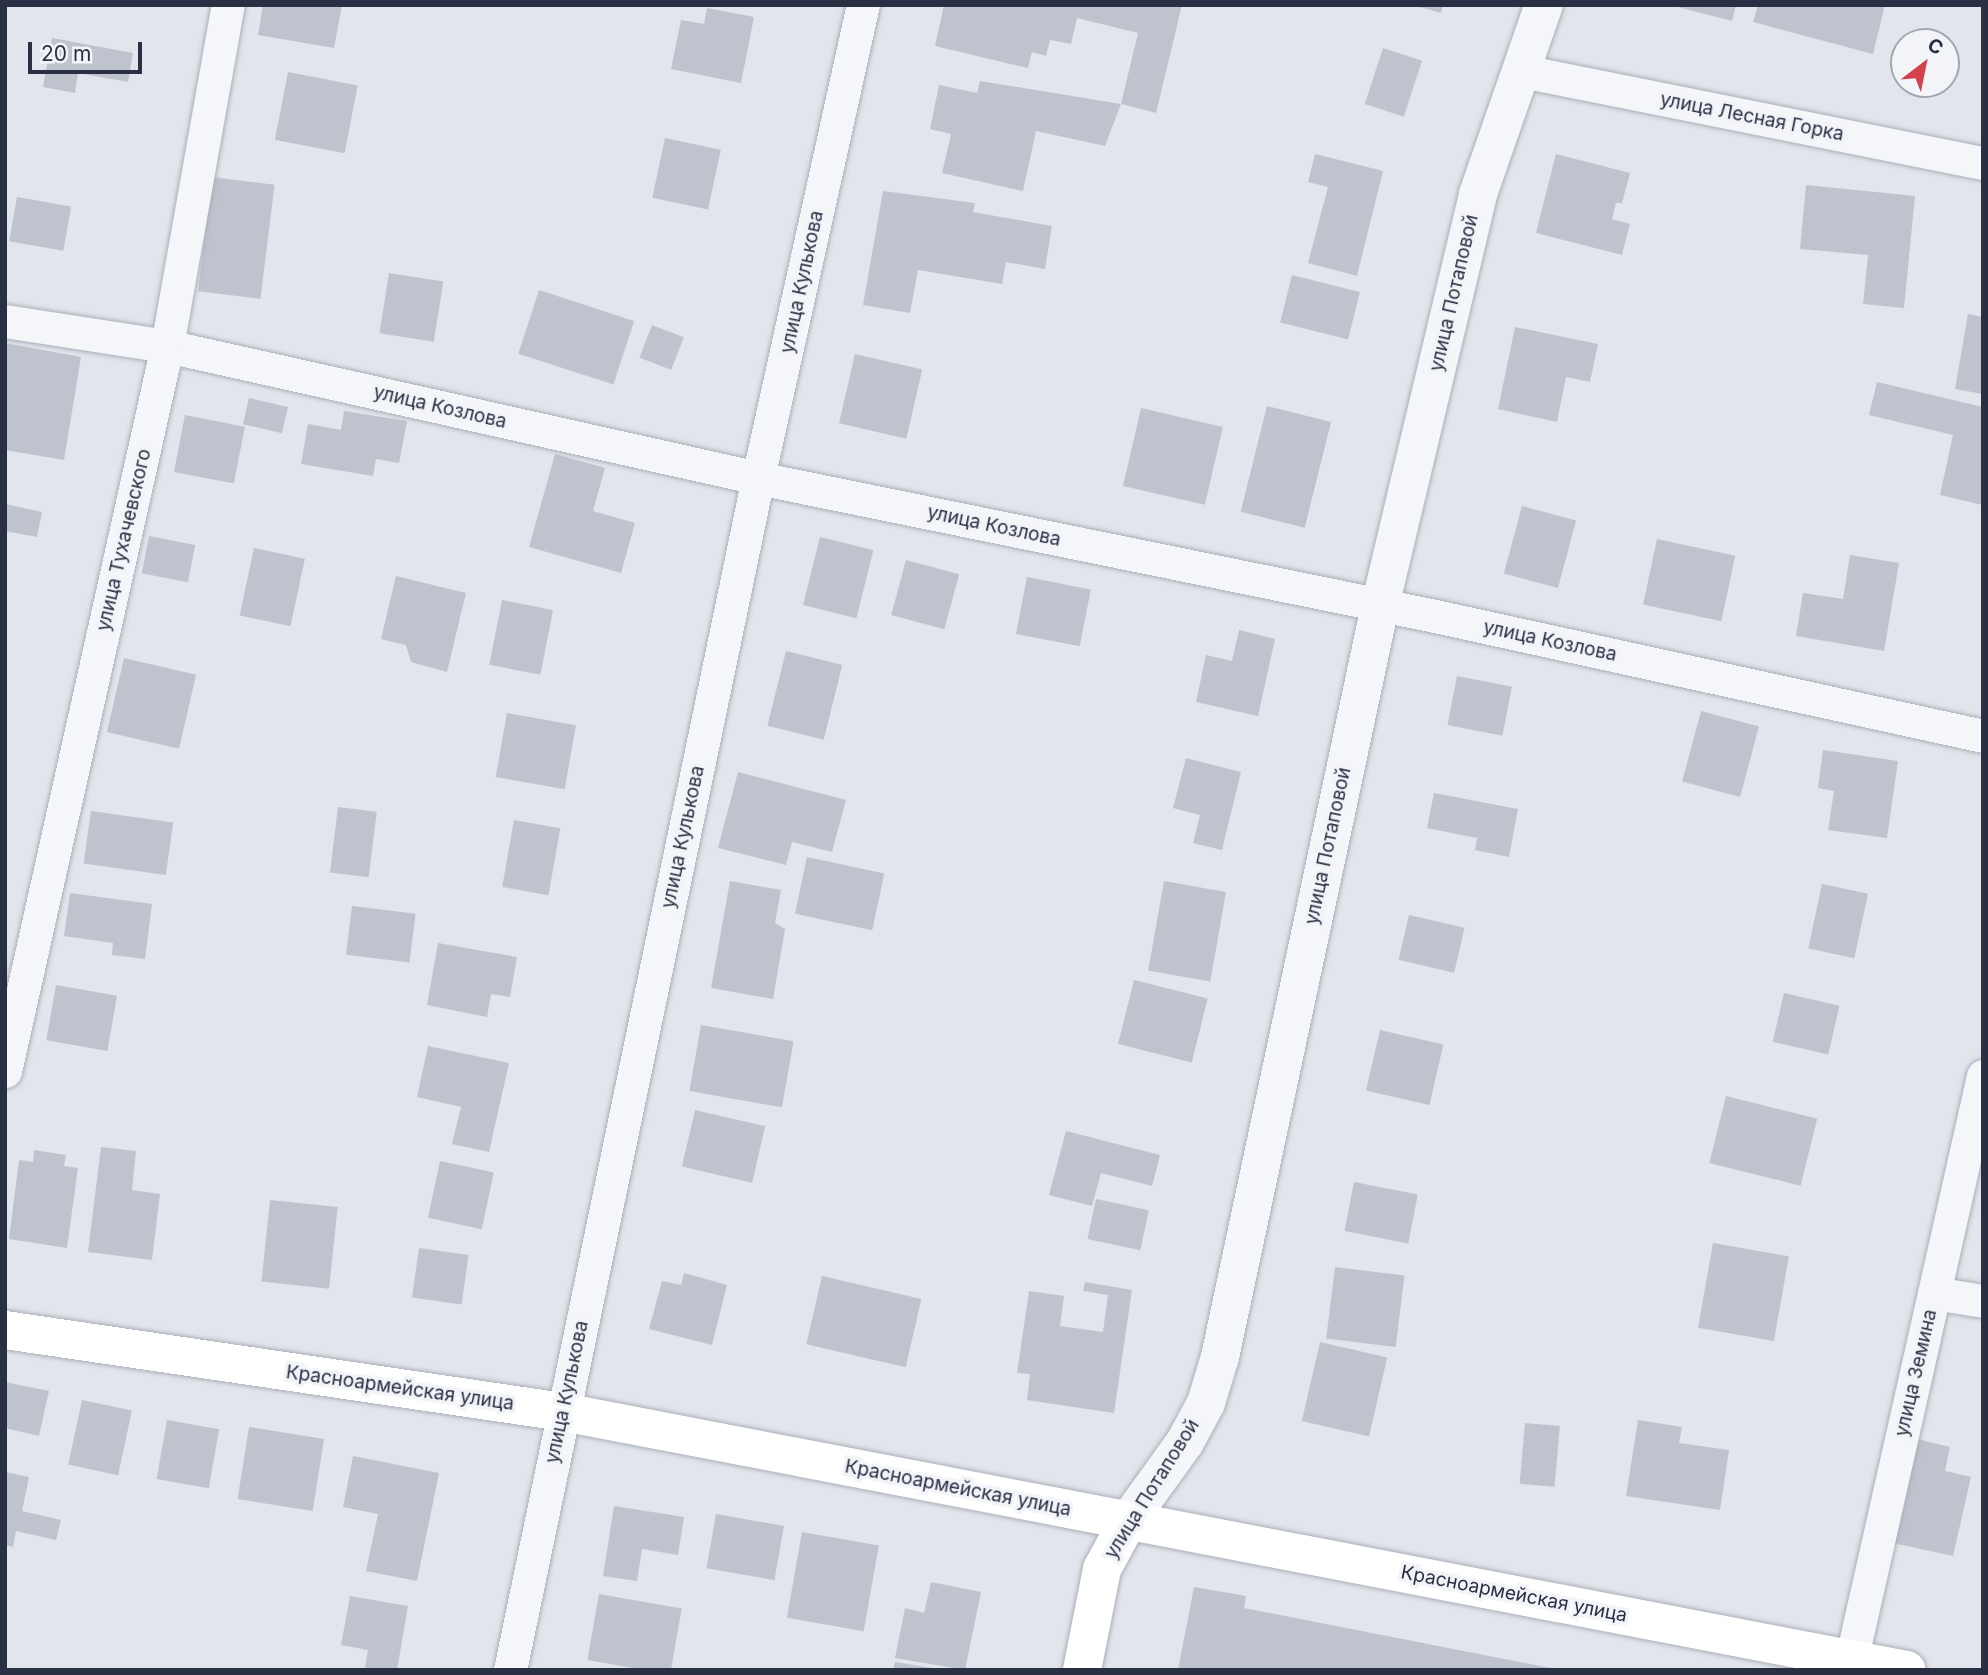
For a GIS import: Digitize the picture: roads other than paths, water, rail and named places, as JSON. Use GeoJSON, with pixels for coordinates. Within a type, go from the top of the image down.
{"type":"FeatureCollection","features":[{"type":"Feature","properties":{"kind":"main road","name":"Красноармейская улица"},"geometry":{"type":"LineString","coordinates":[[5,1330],[563,1412],[1850,1664],[1906,1670]]}},
{"type":"Feature","properties":{"kind":"main road","name":"улица Потаповой"},"geometry":{"type":"LineString","coordinates":[[1082,1670],[1102,1569],[1128,1521]]}},
{"type":"Feature","properties":{"kind":"street","name":"улица Тухачевского"},"geometry":{"type":"LineString","coordinates":[[5,1071],[167,346],[228,5]]}},
{"type":"Feature","properties":{"kind":"street","name":"улица Кулькова"},"geometry":{"type":"LineString","coordinates":[[510,1670],[758,478],[863,5]]}},
{"type":"Feature","properties":{"kind":"street","name":"улица Потаповой"},"geometry":{"type":"LineString","coordinates":[[1128,1521],[1185,1442],[1206,1403],[1220,1357],[1380,606],[1478,194],[1544,5]]}},
{"type":"Feature","properties":{"kind":"street","name":"улица Лесная Горка"},"geometry":{"type":"LineString","coordinates":[[1521,71],[1983,163]]}},
{"type":"Feature","properties":{"kind":"street","name":"улица Козлова"},"geometry":{"type":"LineString","coordinates":[[5,321],[167,346],[758,478],[1380,606],[1983,736]]}},
{"type":"Feature","properties":{"kind":"street","name":"улица Земина"},"geometry":{"type":"LineString","coordinates":[[1850,1664],[1983,1076]]}},
{"type":"Feature","properties":{"kind":"street"},"geometry":{"type":"LineString","coordinates":[[1934,1293],[1983,1301]]}}]}
